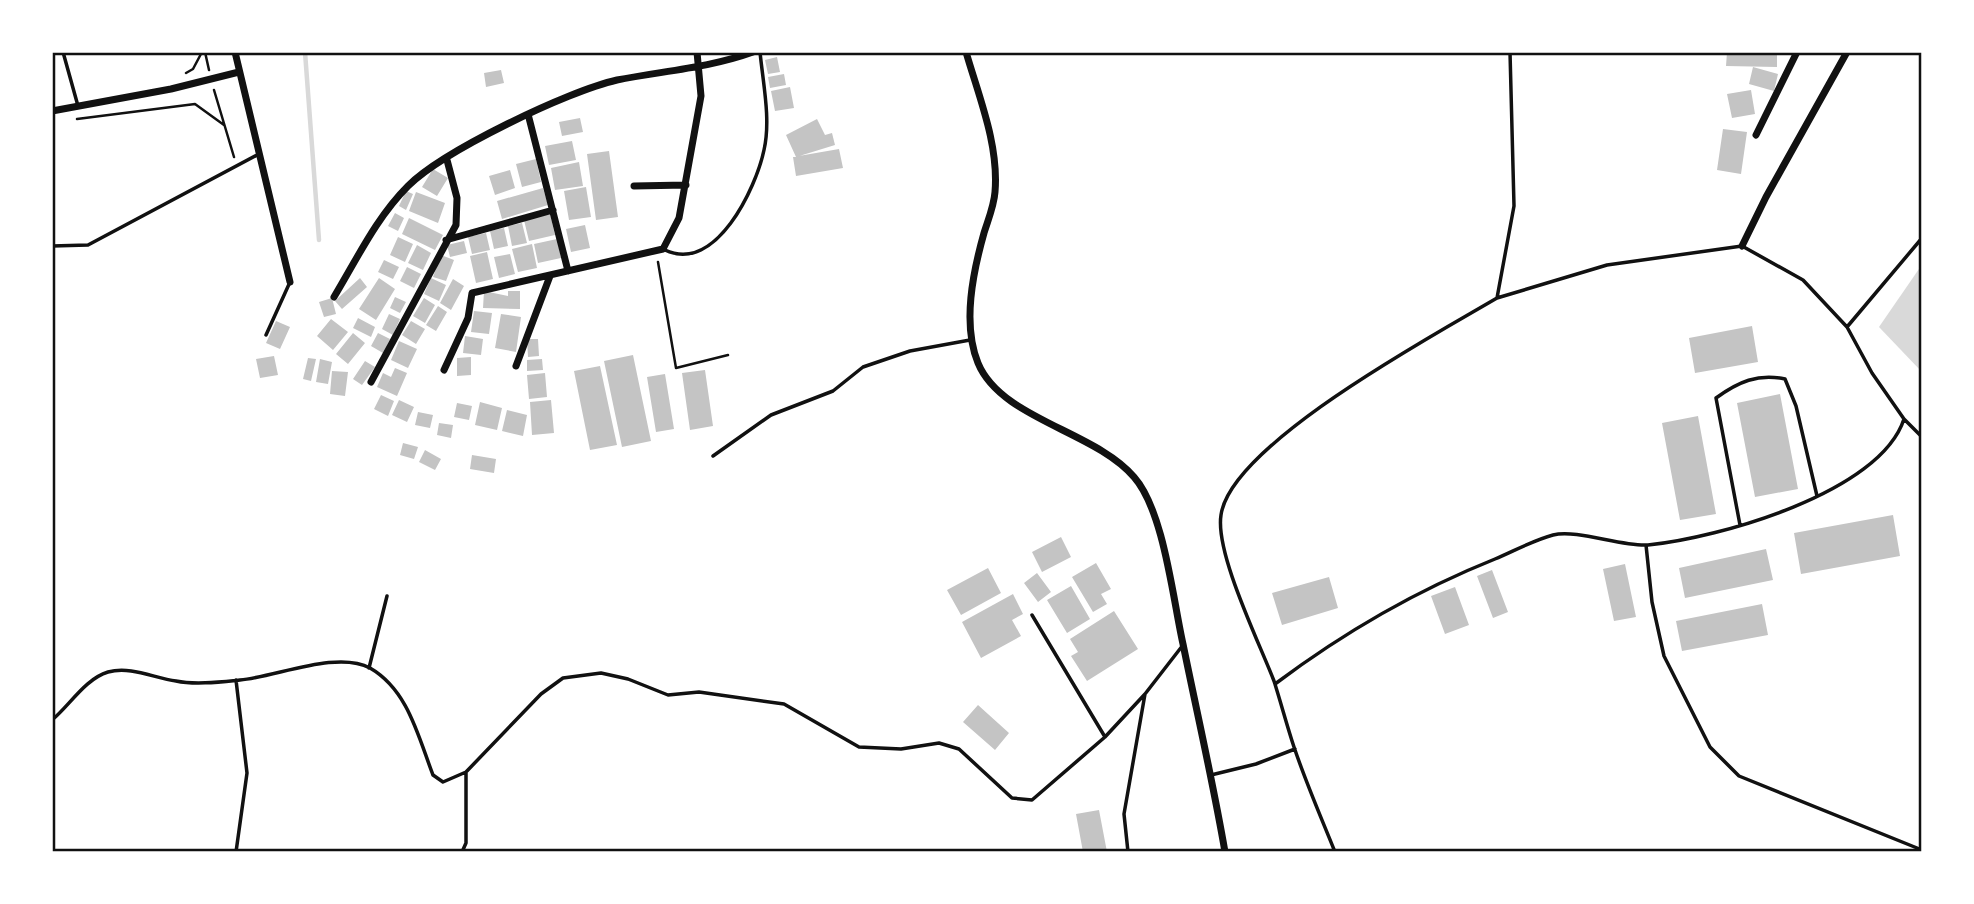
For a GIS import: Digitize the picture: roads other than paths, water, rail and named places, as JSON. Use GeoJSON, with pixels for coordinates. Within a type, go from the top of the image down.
{"type":"FeatureCollection","features":[{"type":"Feature","properties":{"kind":"street"},"geometry":{"type":"LineString","coordinates":[[235,52],[290,282]]}},
{"type":"Feature","properties":{"kind":"street"},"geometry":{"type":"LineString","coordinates":[[443,370],[468,318],[472,293],[660,251],[679,219],[686,185],[702,96],[697,52]]}},
{"type":"Feature","properties":{"kind":"street"},"geometry":{"type":"LineString","coordinates":[[334,297],[380,218],[410,184],[447,160],[528,114],[607,83],[699,66],[753,52]]}},
{"type":"Feature","properties":{"kind":"street"},"geometry":{"type":"LineString","coordinates":[[966,52],[989,131],[995,193],[974,278],[972,339],[978,363],[988,381],[1004,396],[1072,433],[1135,478],[1161,539],[1225,852]]}},
{"type":"Feature","properties":{"kind":"street"},"geometry":{"type":"LineString","coordinates":[[1756,135],[1797,52]]}},
{"type":"Feature","properties":{"kind":"street"},"geometry":{"type":"LineString","coordinates":[[1742,246],[1766,197],[1847,52]]}},
{"type":"Feature","properties":{"kind":"street"},"geometry":{"type":"LineString","coordinates":[[52,111],[239,72]]}},
{"type":"Feature","properties":{"kind":"street"},"geometry":{"type":"LineString","coordinates":[[528,114],[568,271]]}},
{"type":"Feature","properties":{"kind":"street"},"geometry":{"type":"LineString","coordinates":[[371,382],[456,225],[458,211],[447,160]]}},
{"type":"Feature","properties":{"kind":"street"},"geometry":{"type":"LineString","coordinates":[[634,186],[686,185]]}},
{"type":"Feature","properties":{"kind":"street"},"geometry":{"type":"LineString","coordinates":[[446,240],[552,210]]}},
{"type":"Feature","properties":{"kind":"street"},"geometry":{"type":"LineString","coordinates":[[516,366],[550,276]]}},
{"type":"Feature","properties":{"kind":"lane"},"geometry":{"type":"LineString","coordinates":[[63,52],[78,106]]}},
{"type":"Feature","properties":{"kind":"lane"},"geometry":{"type":"LineString","coordinates":[[660,251],[675,254],[702,248],[716,239],[746,205],[765,149],[766,109],[760,52]]}},
{"type":"Feature","properties":{"kind":"lane"},"geometry":{"type":"LineString","coordinates":[[1497,298],[1514,206],[1510,52]]}},
{"type":"Feature","properties":{"kind":"lane"},"geometry":{"type":"LineString","coordinates":[[52,246],[88,245],[259,154]]}},
{"type":"Feature","properties":{"kind":"lane"},"geometry":{"type":"LineString","coordinates":[[1847,327],[1922,238]]}},
{"type":"Feature","properties":{"kind":"lane"},"geometry":{"type":"LineString","coordinates":[[1335,852],[1224,550],[1221,514],[1238,479],[1295,423],[1497,298],[1607,265],[1742,246],[1803,280],[1847,327],[1872,373],[1905,419],[1922,437]]}},
{"type":"Feature","properties":{"kind":"lane"},"geometry":{"type":"LineString","coordinates":[[266,335],[290,282]]}},
{"type":"Feature","properties":{"kind":"lane"},"geometry":{"type":"LineString","coordinates":[[713,456],[736,436],[771,415],[833,391],[863,367],[910,351],[972,339]]}},
{"type":"Feature","properties":{"kind":"lane"},"geometry":{"type":"LineString","coordinates":[[1740,525],[1716,398],[1738,383],[1768,375],[1785,379],[1796,406],[1818,496]]}},
{"type":"Feature","properties":{"kind":"lane"},"geometry":{"type":"LineString","coordinates":[[1275,684],[1330,643],[1433,584],[1556,534],[1646,545],[1785,513],[1818,496],[1869,463],[1899,435],[1905,419]]}},
{"type":"Feature","properties":{"kind":"lane"},"geometry":{"type":"LineString","coordinates":[[1646,545],[1652,602],[1664,656],[1710,747],[1739,776],[1780,795],[1922,850]]}},
{"type":"Feature","properties":{"kind":"lane"},"geometry":{"type":"LineString","coordinates":[[369,668],[387,596]]}},
{"type":"Feature","properties":{"kind":"lane"},"geometry":{"type":"LineString","coordinates":[[1032,615],[1105,737]]}},
{"type":"Feature","properties":{"kind":"lane"},"geometry":{"type":"LineString","coordinates":[[52,720],[90,681],[108,672],[128,670],[178,682],[236,680],[270,677],[320,662],[346,663],[369,668],[402,696],[433,775],[443,782],[466,772],[563,678],[601,673],[628,678],[668,695],[699,692],[784,704],[859,747],[901,749],[939,743],[959,748],[1012,798],[1032,800],[1105,737],[1145,694],[1183,645]]}},
{"type":"Feature","properties":{"kind":"lane"},"geometry":{"type":"LineString","coordinates":[[236,680],[247,773],[236,852]]}},
{"type":"Feature","properties":{"kind":"lane"},"geometry":{"type":"LineString","coordinates":[[1128,852],[1124,814],[1145,694]]}},
{"type":"Feature","properties":{"kind":"lane"},"geometry":{"type":"LineString","coordinates":[[1211,775],[1256,764],[1295,749]]}},
{"type":"Feature","properties":{"kind":"lane"},"geometry":{"type":"LineString","coordinates":[[462,852],[466,843],[466,772]]}},
{"type":"Feature","properties":{"kind":"waterway"},"geometry":{"type":"LineString","coordinates":[[305,52],[319,240]]}}]}
